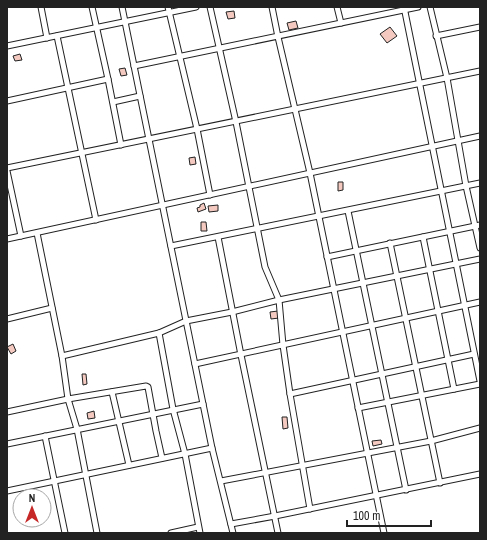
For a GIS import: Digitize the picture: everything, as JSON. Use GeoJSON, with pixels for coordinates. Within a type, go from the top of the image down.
{"type":"FeatureCollection","features":[{"type":"Feature","properties":{"kind":"street"},"geometry":{"type":"LineString","coordinates":[[40,7],[47,38]]}},
{"type":"Feature","properties":{"kind":"street"},"geometry":{"type":"LineString","coordinates":[[92,7],[121,145]]}},
{"type":"Feature","properties":{"kind":"street"},"geometry":{"type":"LineString","coordinates":[[122,7],[212,448],[233,533]]}},
{"type":"Feature","properties":{"kind":"street"},"geometry":{"type":"LineString","coordinates":[[7,46],[125,22],[169,10],[196,7]]}},
{"type":"Feature","properties":{"kind":"street"},"geometry":{"type":"LineString","coordinates":[[210,7],[236,122],[265,267],[279,300],[283,345],[290,394],[310,509]]}},
{"type":"Feature","properties":{"kind":"street"},"geometry":{"type":"LineString","coordinates":[[272,7],[310,173],[384,533]]}},
{"type":"Feature","properties":{"kind":"street"},"geometry":{"type":"LineString","coordinates":[[337,7],[341,23]]}},
{"type":"Feature","properties":{"kind":"street"},"geometry":{"type":"LineString","coordinates":[[134,66],[278,37],[404,8],[418,7]]}},
{"type":"Feature","properties":{"kind":"street"},"geometry":{"type":"LineString","coordinates":[[430,7],[447,78],[466,186],[478,225],[480,248]]}},
{"type":"Feature","properties":{"kind":"street"},"geometry":{"type":"LineString","coordinates":[[404,8],[420,83],[440,191],[480,381]]}},
{"type":"Feature","properties":{"kind":"street"},"geometry":{"type":"LineString","coordinates":[[169,10],[197,129],[210,195]]}},
{"type":"Feature","properties":{"kind":"street"},"geometry":{"type":"LineString","coordinates":[[436,36],[480,27]]}},
{"type":"Feature","properties":{"kind":"street"},"geometry":{"type":"LineString","coordinates":[[56,36],[96,220]]}},
{"type":"Feature","properties":{"kind":"street"},"geometry":{"type":"LineString","coordinates":[[7,168],[480,72]]}},
{"type":"Feature","properties":{"kind":"street"},"geometry":{"type":"LineString","coordinates":[[7,100],[108,79]]}},
{"type":"Feature","properties":{"kind":"street"},"geometry":{"type":"LineString","coordinates":[[113,102],[140,96]]}},
{"type":"Feature","properties":{"kind":"street"},"geometry":{"type":"LineString","coordinates":[[7,239],[480,136]]}},
{"type":"Feature","properties":{"kind":"street"},"geometry":{"type":"LineString","coordinates":[[7,171],[20,236]]}},
{"type":"Feature","properties":{"kind":"street"},"geometry":{"type":"LineString","coordinates":[[171,246],[480,183]]}},
{"type":"Feature","properties":{"kind":"street"},"geometry":{"type":"LineString","coordinates":[[348,211],[406,490]]}},
{"type":"Feature","properties":{"kind":"street"},"geometry":{"type":"LineString","coordinates":[[327,257],[478,225]]}},
{"type":"Feature","properties":{"kind":"street"},"geometry":{"type":"LineString","coordinates":[[37,233],[62,356],[68,399],[77,429],[97,533]]}},
{"type":"Feature","properties":{"kind":"street"},"geometry":{"type":"LineString","coordinates":[[218,237],[278,533]]}},
{"type":"Feature","properties":{"kind":"street"},"geometry":{"type":"LineString","coordinates":[[423,237],[454,389]]}},
{"type":"Feature","properties":{"kind":"street"},"geometry":{"type":"LineString","coordinates":[[390,243],[440,483]]}},
{"type":"Feature","properties":{"kind":"street"},"geometry":{"type":"LineString","coordinates":[[62,356],[159,333],[186,321],[232,312],[334,288],[363,284],[480,259]]}},
{"type":"Feature","properties":{"kind":"street"},"geometry":{"type":"LineString","coordinates":[[195,364],[480,302]]}},
{"type":"Feature","properties":{"kind":"street"},"geometry":{"type":"LineString","coordinates":[[7,319],[52,308]]}},
{"type":"Feature","properties":{"kind":"street"},"geometry":{"type":"LineString","coordinates":[[159,333],[200,533]]}},
{"type":"Feature","properties":{"kind":"street"},"geometry":{"type":"LineString","coordinates":[[290,394],[474,354]]}},
{"type":"Feature","properties":{"kind":"street"},"geometry":{"type":"LineString","coordinates":[[358,408],[480,384]]}},
{"type":"Feature","properties":{"kind":"street"},"geometry":{"type":"LineString","coordinates":[[7,412],[68,399],[144,386],[148,387],[162,458]]}},
{"type":"Feature","properties":{"kind":"street"},"geometry":{"type":"LineString","coordinates":[[112,392],[129,465]]}},
{"type":"Feature","properties":{"kind":"street"},"geometry":{"type":"LineString","coordinates":[[7,444],[203,404]]}},
{"type":"Feature","properties":{"kind":"street"},"geometry":{"type":"LineString","coordinates":[[221,481],[431,441],[480,428]]}},
{"type":"Feature","properties":{"kind":"street"},"geometry":{"type":"LineString","coordinates":[[45,436],[65,533]]}},
{"type":"Feature","properties":{"kind":"street"},"geometry":{"type":"LineString","coordinates":[[7,491],[212,448]]}},
{"type":"Feature","properties":{"kind":"street"},"geometry":{"type":"LineString","coordinates":[[231,524],[480,474]]}},
{"type":"Feature","properties":{"kind":"street"},"geometry":{"type":"LineString","coordinates":[[171,533],[198,527]]}},
{"type":"Feature","properties":{"kind":"building"},"geometry":{"type":"Polygon","coordinates":[[[234,11],[235,18],[228,19],[226,12],[234,11]]]}},
{"type":"Feature","properties":{"kind":"building"},"geometry":{"type":"Polygon","coordinates":[[[296,21],[298,28],[289,30],[287,23],[296,21]]]}},
{"type":"Feature","properties":{"kind":"building"},"geometry":{"type":"Polygon","coordinates":[[[390,27],[397,36],[387,43],[380,34],[390,27]]]}},
{"type":"Feature","properties":{"kind":"building"},"geometry":{"type":"Polygon","coordinates":[[[20,54],[22,60],[15,61],[13,56],[20,54]]]}},
{"type":"Feature","properties":{"kind":"building"},"geometry":{"type":"Polygon","coordinates":[[[125,68],[127,75],[121,76],[119,69],[125,68]]]}},
{"type":"Feature","properties":{"kind":"building"},"geometry":{"type":"Polygon","coordinates":[[[195,157],[196,164],[190,165],[189,158],[195,157]]]}},
{"type":"Feature","properties":{"kind":"building"},"geometry":{"type":"Polygon","coordinates":[[[338,182],[343,182],[343,190],[338,191],[338,182]]]}},
{"type":"Feature","properties":{"kind":"building"},"geometry":{"type":"Polygon","coordinates":[[[204,203],[206,209],[198,212],[197,208],[204,203]]]}},
{"type":"Feature","properties":{"kind":"building"},"geometry":{"type":"Polygon","coordinates":[[[218,205],[218,211],[209,212],[208,206],[218,205]]]}},
{"type":"Feature","properties":{"kind":"building"},"geometry":{"type":"Polygon","coordinates":[[[201,222],[206,222],[207,231],[201,231],[201,222]]]}},
{"type":"Feature","properties":{"kind":"building"},"geometry":{"type":"Polygon","coordinates":[[[278,311],[279,318],[271,319],[270,312],[278,311]]]}},
{"type":"Feature","properties":{"kind":"building"},"geometry":{"type":"Polygon","coordinates":[[[13,344],[16,351],[11,354],[7,347],[13,344]]]}},
{"type":"Feature","properties":{"kind":"building"},"geometry":{"type":"Polygon","coordinates":[[[82,374],[86,374],[87,384],[83,385],[82,374]]]}},
{"type":"Feature","properties":{"kind":"building"},"geometry":{"type":"Polygon","coordinates":[[[94,411],[95,418],[88,419],[87,413],[94,411]]]}},
{"type":"Feature","properties":{"kind":"building"},"geometry":{"type":"Polygon","coordinates":[[[282,417],[287,417],[288,428],[283,429],[282,417]]]}},
{"type":"Feature","properties":{"kind":"building"},"geometry":{"type":"Polygon","coordinates":[[[381,440],[382,444],[373,446],[372,441],[381,440]]]}}]}
